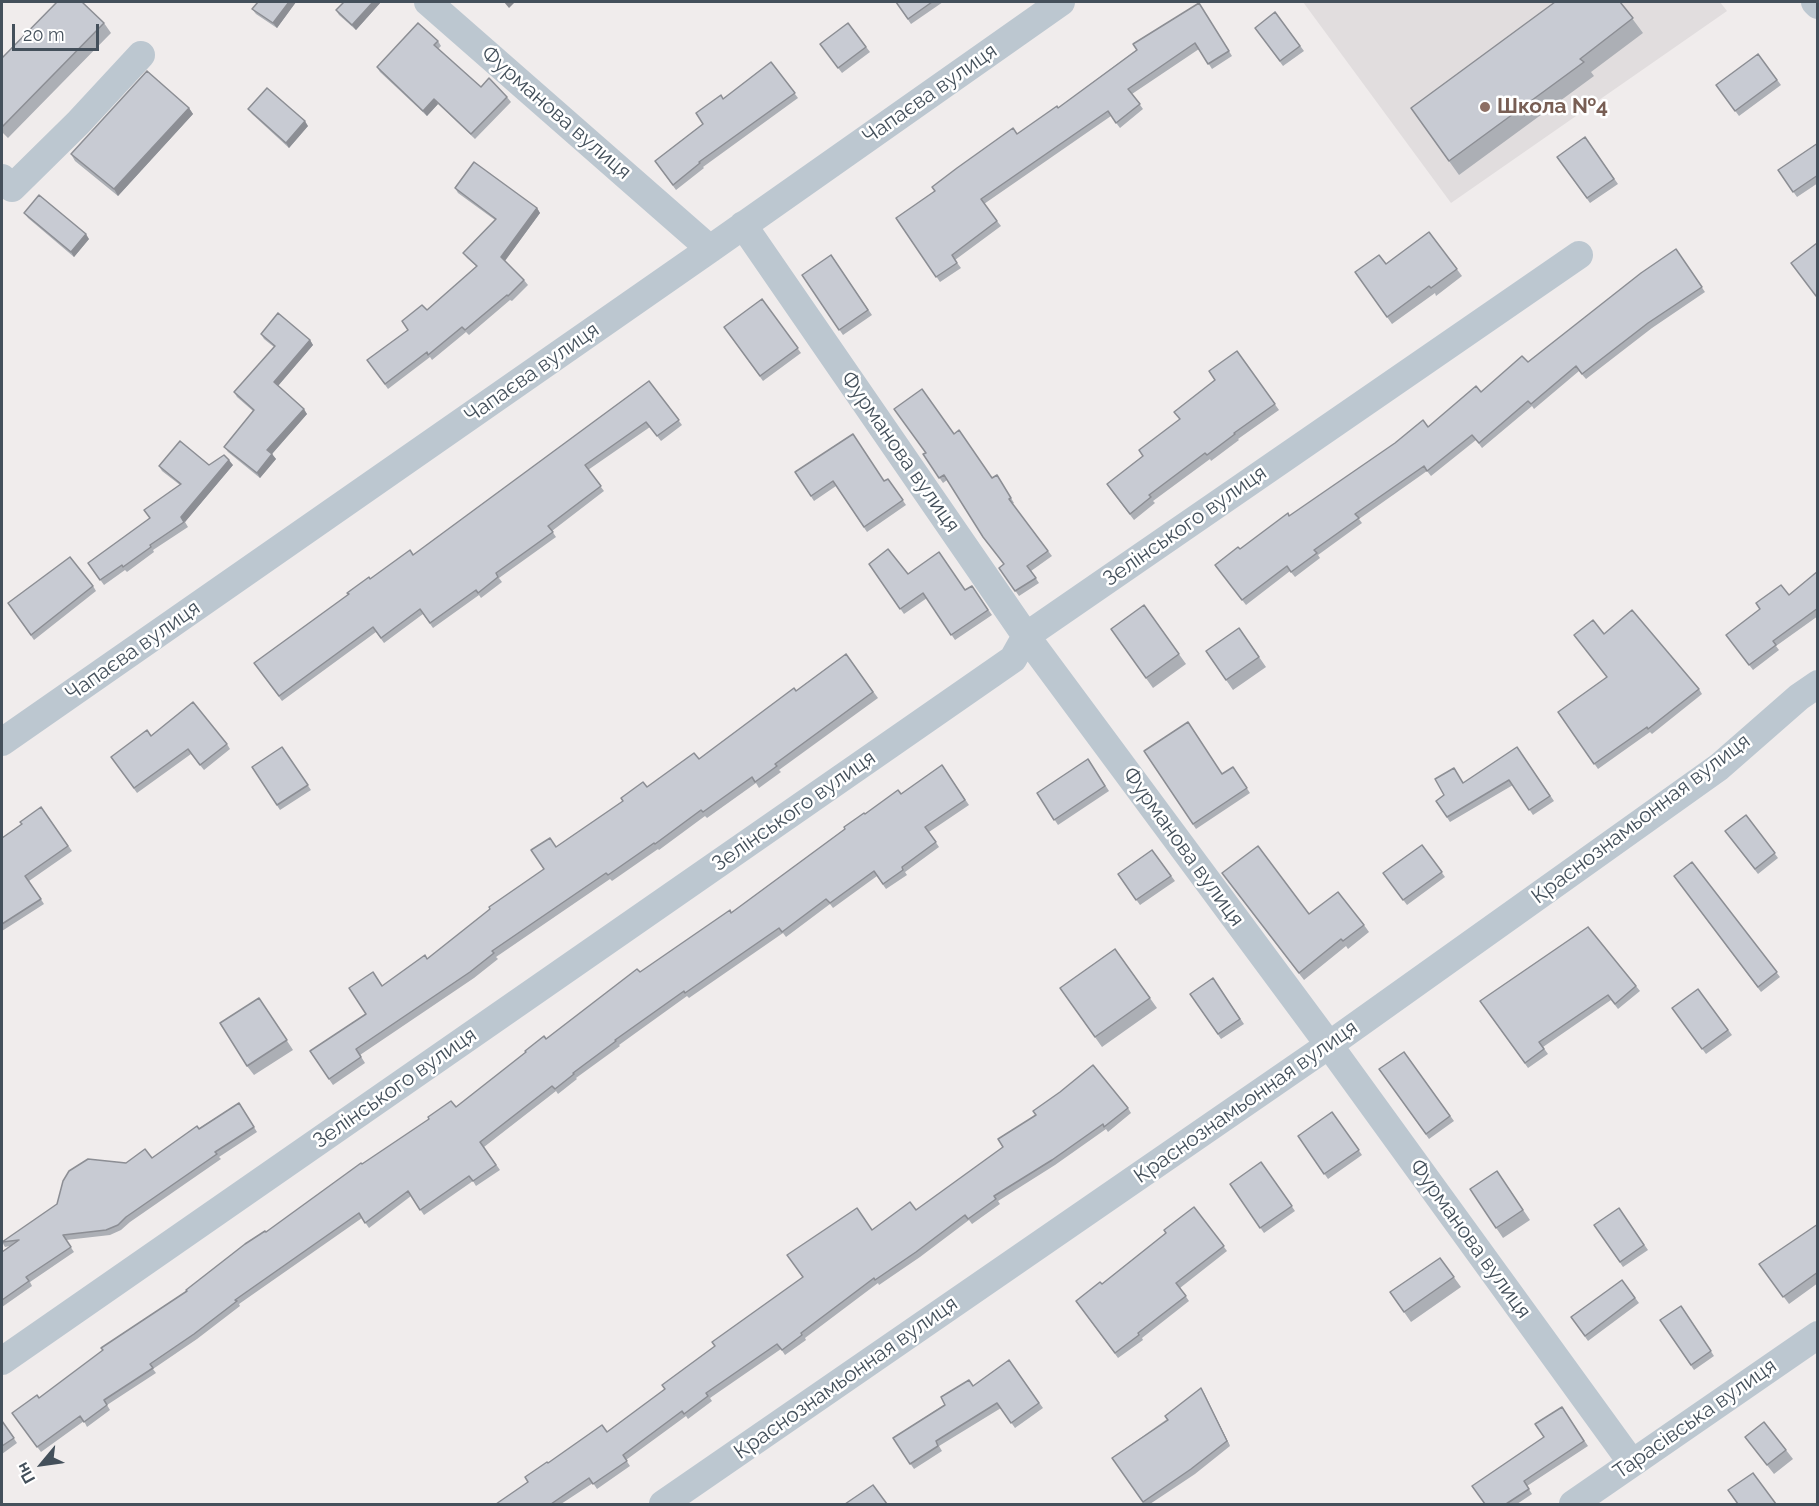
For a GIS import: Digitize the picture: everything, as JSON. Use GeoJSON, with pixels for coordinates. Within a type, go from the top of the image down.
{"type":"FeatureCollection","features":[{"type":"Feature","properties":{"kind":"street","name":"Фурманова вулиця"},"geometry":{"type":"LineString","coordinates":[[428,2],[710,249]]}},
{"type":"Feature","properties":{"kind":"street","name":"Чапаєва вулиця"},"geometry":{"type":"LineString","coordinates":[[2,742],[710,249],[1060,2]]}},
{"type":"Feature","properties":{"kind":"street"},"geometry":{"type":"LineString","coordinates":[[2,178],[12,188],[141,56]]}},
{"type":"Feature","properties":{"kind":"street","name":"Фурманова вулиця"},"geometry":{"type":"LineString","coordinates":[[743,225],[1026,636],[1632,1462]]}},
{"type":"Feature","properties":{"kind":"street","name":"Зелінського вулиця"},"geometry":{"type":"LineString","coordinates":[[2,1361],[1013,659],[1026,636],[1579,255]]}},
{"type":"Feature","properties":{"kind":"street","name":"Краснознамьонная вулиця"},"geometry":{"type":"LineString","coordinates":[[663,1504],[1329,1046],[1719,767],[1799,697],[1818,684]]}},
{"type":"Feature","properties":{"kind":"street","name":"Тарасівська вулиця"},"geometry":{"type":"LineString","coordinates":[[1581,1502],[1632,1462],[1818,1335]]}},
{"type":"Feature","properties":{"kind":"shaded area","name":"Школа №4"},"geometry":{"type":"Polygon","coordinates":[[[1303,2],[1720,2],[1727,11],[1451,203],[1303,2]]]}},
{"type":"Feature","properties":{"kind":"building"},"geometry":{"type":"Polygon","coordinates":[[[57,2],[82,2],[104,23],[2,127],[2,58],[57,2]]]}},
{"type":"Feature","properties":{"kind":"building"},"geometry":{"type":"Polygon","coordinates":[[[258,2],[289,2],[273,23],[252,9],[258,2]]]}},
{"type":"Feature","properties":{"kind":"building"},"geometry":{"type":"Polygon","coordinates":[[[344,2],[373,2],[352,25],[336,10],[344,2]]]}},
{"type":"Feature","properties":{"kind":"building"},"geometry":{"type":"Polygon","coordinates":[[[896,2],[932,2],[908,19],[896,2]]]}},
{"type":"Feature","properties":{"kind":"building"},"geometry":{"type":"Polygon","coordinates":[[[1555,2],[1620,2],[1633,18],[1580,59],[1584,62],[1449,161],[1411,108],[1555,2]]]}},
{"type":"Feature","properties":{"kind":"building"},"geometry":{"type":"Polygon","coordinates":[[[1199,3],[1229,51],[1208,64],[1195,43],[1128,89],[1140,104],[1116,123],[1108,111],[981,199],[997,221],[952,255],[957,263],[936,277],[896,218],[935,191],[932,187],[1013,128],[1017,134],[1057,106],[1058,108],[1137,50],[1133,44],[1199,3]]]}},
{"type":"Feature","properties":{"kind":"building"},"geometry":{"type":"Polygon","coordinates":[[[1275,12],[1300,46],[1280,61],[1255,28],[1275,12]]]}},
{"type":"Feature","properties":{"kind":"building"},"geometry":{"type":"Polygon","coordinates":[[[418,23],[438,41],[434,45],[481,87],[489,78],[507,97],[471,134],[434,99],[423,111],[377,67],[418,23]]]}},
{"type":"Feature","properties":{"kind":"building"},"geometry":{"type":"Polygon","coordinates":[[[848,23],[866,47],[838,68],[820,44],[848,23]]]}},
{"type":"Feature","properties":{"kind":"building"},"geometry":{"type":"Polygon","coordinates":[[[1758,54],[1777,80],[1735,111],[1716,85],[1758,54]]]}},
{"type":"Feature","properties":{"kind":"building"},"geometry":{"type":"Polygon","coordinates":[[[771,62],[795,93],[699,162],[673,185],[655,161],[703,124],[696,113],[721,95],[723,99],[771,62]]]}},
{"type":"Feature","properties":{"kind":"building"},"geometry":{"type":"Polygon","coordinates":[[[147,71],[189,108],[114,189],[71,154],[147,71]]]}},
{"type":"Feature","properties":{"kind":"building"},"geometry":{"type":"Polygon","coordinates":[[[267,88],[305,121],[286,143],[248,109],[267,88]]]}},
{"type":"Feature","properties":{"kind":"building"},"geometry":{"type":"Polygon","coordinates":[[[1585,137],[1614,179],[1587,198],[1557,157],[1585,137]]]}},
{"type":"Feature","properties":{"kind":"building"},"geometry":{"type":"Polygon","coordinates":[[[1818,143],[1818,175],[1793,192],[1778,170],[1818,143]]]}},
{"type":"Feature","properties":{"kind":"building"},"geometry":{"type":"Polygon","coordinates":[[[474,162],[537,208],[501,257],[524,280],[508,296],[465,330],[462,327],[428,355],[427,352],[385,384],[367,360],[408,330],[402,321],[422,305],[427,310],[477,266],[463,253],[496,219],[455,188],[474,162]]]}},
{"type":"Feature","properties":{"kind":"building"},"geometry":{"type":"Polygon","coordinates":[[[39,195],[86,234],[71,252],[24,213],[39,195]]]}},
{"type":"Feature","properties":{"kind":"building"},"geometry":{"type":"Polygon","coordinates":[[[1429,232],[1457,269],[1431,288],[1429,286],[1387,317],[1355,272],[1379,255],[1386,264],[1429,232]]]}},
{"type":"Feature","properties":{"kind":"building"},"geometry":{"type":"Polygon","coordinates":[[[1817,243],[1818,295],[1816,296],[1791,263],[1817,243]]]}},
{"type":"Feature","properties":{"kind":"building"},"geometry":{"type":"Polygon","coordinates":[[[1676,249],[1702,287],[1648,323],[1582,374],[1576,366],[1531,404],[1528,401],[1479,443],[1472,435],[1427,471],[1424,466],[1355,514],[1359,518],[1314,550],[1317,553],[1291,572],[1287,566],[1242,600],[1215,565],[1288,513],[1289,516],[1395,443],[1423,420],[1428,427],[1476,386],[1481,392],[1522,356],[1528,362],[1641,273],[1676,249]]]}},
{"type":"Feature","properties":{"kind":"building"},"geometry":{"type":"Polygon","coordinates":[[[831,255],[868,310],[839,330],[802,275],[831,255]]]}},
{"type":"Feature","properties":{"kind":"building"},"geometry":{"type":"Polygon","coordinates":[[[762,299],[798,348],[760,376],[724,327],[762,299]]]}},
{"type":"Feature","properties":{"kind":"building"},"geometry":{"type":"Polygon","coordinates":[[[278,313],[310,340],[274,382],[304,409],[267,450],[272,454],[257,473],[224,447],[254,410],[234,392],[275,346],[261,334],[278,313]]]}},
{"type":"Feature","properties":{"kind":"building"},"geometry":{"type":"Polygon","coordinates":[[[1237,351],[1275,404],[1149,495],[1151,497],[1130,514],[1107,484],[1143,456],[1139,450],[1180,419],[1174,412],[1215,380],[1209,371],[1237,351]]]}},
{"type":"Feature","properties":{"kind":"building"},"geometry":{"type":"Polygon","coordinates":[[[649,381],[679,420],[657,436],[646,422],[585,465],[601,486],[548,526],[553,532],[496,573],[498,577],[478,593],[476,590],[430,623],[420,609],[381,638],[373,627],[279,696],[254,663],[369,577],[370,579],[410,550],[413,555],[649,381]]]}},
{"type":"Feature","properties":{"kind":"building"},"geometry":{"type":"Polygon","coordinates":[[[922,389],[954,434],[959,430],[992,478],[997,475],[1011,498],[1009,499],[1048,551],[1027,566],[1036,578],[1015,591],[999,568],[1004,564],[983,537],[944,475],[939,478],[923,454],[926,453],[894,409],[922,389]]]}},
{"type":"Feature","properties":{"kind":"building"},"geometry":{"type":"Polygon","coordinates":[[[853,434],[884,481],[888,479],[903,500],[864,527],[833,481],[811,496],[795,472],[853,434]]]}},
{"type":"Feature","properties":{"kind":"building"},"geometry":{"type":"Polygon","coordinates":[[[180,441],[209,465],[224,455],[229,460],[181,517],[184,522],[123,567],[122,565],[100,580],[88,563],[150,518],[144,510],[181,484],[159,466],[180,441]]]}},
{"type":"Feature","properties":{"kind":"building"},"geometry":{"type":"Polygon","coordinates":[[[888,549],[908,574],[939,552],[965,590],[972,586],[988,610],[951,635],[923,593],[900,609],[869,564],[888,549]]]}},
{"type":"Feature","properties":{"kind":"building"},"geometry":{"type":"Polygon","coordinates":[[[70,557],[93,586],[31,635],[8,603],[70,557]]]}},
{"type":"Feature","properties":{"kind":"building"},"geometry":{"type":"Polygon","coordinates":[[[1818,571],[1818,608],[1773,641],[1776,645],[1749,665],[1726,635],[1760,609],[1756,603],[1781,585],[1789,595],[1818,571]]]}},
{"type":"Feature","properties":{"kind":"building"},"geometry":{"type":"Polygon","coordinates":[[[1144,605],[1179,654],[1146,678],[1111,629],[1144,605]]]}},
{"type":"Feature","properties":{"kind":"building"},"geometry":{"type":"Polygon","coordinates":[[[1632,610],[1699,689],[1648,729],[1647,727],[1594,764],[1558,712],[1607,677],[1574,635],[1593,620],[1604,634],[1632,610]]]}},
{"type":"Feature","properties":{"kind":"building"},"geometry":{"type":"Polygon","coordinates":[[[1239,628],[1259,657],[1226,680],[1206,651],[1239,628]]]}},
{"type":"Feature","properties":{"kind":"building"},"geometry":{"type":"Polygon","coordinates":[[[846,654],[873,692],[775,764],[777,766],[755,782],[752,777],[703,812],[701,810],[655,844],[608,875],[606,873],[492,951],[494,953],[470,972],[356,1049],[361,1057],[329,1079],[310,1051],[366,1014],[349,988],[373,972],[382,986],[425,955],[427,959],[490,909],[489,907],[544,869],[531,850],[550,838],[556,847],[623,801],[621,798],[643,782],[647,787],[694,753],[699,759],[794,688],[796,691],[846,654]]]}},
{"type":"Feature","properties":{"kind":"building"},"geometry":{"type":"Polygon","coordinates":[[[193,702],[227,744],[200,765],[188,749],[134,788],[111,757],[147,730],[151,736],[193,702]]]}},
{"type":"Feature","properties":{"kind":"building"},"geometry":{"type":"Polygon","coordinates":[[[1188,722],[1222,774],[1233,767],[1247,788],[1193,824],[1144,751],[1188,722]]]}},
{"type":"Feature","properties":{"kind":"building"},"geometry":{"type":"Polygon","coordinates":[[[282,747],[308,785],[277,805],[252,767],[282,747]]]}},
{"type":"Feature","properties":{"kind":"building"},"geometry":{"type":"Polygon","coordinates":[[[1517,747],[1550,796],[1529,810],[1509,780],[1447,817],[1436,801],[1444,795],[1435,779],[1454,768],[1463,783],[1517,747]]]}},
{"type":"Feature","properties":{"kind":"building"},"geometry":{"type":"Polygon","coordinates":[[[1088,759],[1105,786],[1054,820],[1037,793],[1088,759]]]}},
{"type":"Feature","properties":{"kind":"building"},"geometry":{"type":"Polygon","coordinates":[[[942,765],[965,800],[925,827],[936,842],[883,884],[874,871],[830,903],[826,899],[782,932],[779,928],[615,1040],[555,1089],[552,1086],[480,1142],[496,1165],[473,1181],[469,1176],[420,1210],[408,1191],[365,1223],[359,1213],[235,1300],[237,1301],[194,1334],[150,1364],[153,1368],[104,1400],[107,1405],[84,1422],[80,1416],[37,1447],[12,1413],[37,1395],[39,1398],[103,1350],[101,1348],[187,1291],[245,1244],[266,1232],[361,1163],[429,1119],[428,1117],[451,1101],[456,1107],[544,1036],[546,1039],[637,969],[640,972],[730,910],[731,913],[845,829],[844,827],[898,790],[901,794],[942,765]]]}},
{"type":"Feature","properties":{"kind":"building"},"geometry":{"type":"Polygon","coordinates":[[[41,807],[68,846],[25,876],[41,899],[2,924],[2,838],[41,807]]]}},
{"type":"Feature","properties":{"kind":"building"},"geometry":{"type":"Polygon","coordinates":[[[1746,815],[1775,853],[1755,869],[1725,831],[1746,815]]]}},
{"type":"Feature","properties":{"kind":"building"},"geometry":{"type":"Polygon","coordinates":[[[1422,845],[1442,872],[1403,900],[1383,873],[1422,845]]]}},
{"type":"Feature","properties":{"kind":"building"},"geometry":{"type":"Polygon","coordinates":[[[1258,846],[1309,914],[1338,892],[1364,925],[1343,941],[1341,939],[1299,973],[1222,873],[1258,846]]]}},
{"type":"Feature","properties":{"kind":"building"},"geometry":{"type":"Polygon","coordinates":[[[1152,850],[1171,876],[1136,900],[1118,874],[1152,850]]]}},
{"type":"Feature","properties":{"kind":"building"},"geometry":{"type":"Polygon","coordinates":[[[1692,862],[1777,972],[1758,987],[1674,876],[1692,862]]]}},
{"type":"Feature","properties":{"kind":"building"},"geometry":{"type":"Polygon","coordinates":[[[1588,927],[1636,986],[1615,1004],[1608,995],[1539,1042],[1544,1049],[1525,1063],[1480,1001],[1588,927]]]}},
{"type":"Feature","properties":{"kind":"building"},"geometry":{"type":"Polygon","coordinates":[[[1115,949],[1150,998],[1095,1037],[1060,988],[1115,949]]]}},
{"type":"Feature","properties":{"kind":"building"},"geometry":{"type":"Polygon","coordinates":[[[1213,978],[1240,1019],[1218,1034],[1190,994],[1213,978]]]}},
{"type":"Feature","properties":{"kind":"building"},"geometry":{"type":"Polygon","coordinates":[[[1698,989],[1728,1030],[1702,1049],[1672,1008],[1698,989]]]}},
{"type":"Feature","properties":{"kind":"building"},"geometry":{"type":"Polygon","coordinates":[[[259,998],[287,1040],[247,1066],[220,1023],[259,998]]]}},
{"type":"Feature","properties":{"kind":"building"},"geometry":{"type":"Polygon","coordinates":[[[1404,1052],[1450,1116],[1426,1134],[1379,1069],[1404,1052]]]}},
{"type":"Feature","properties":{"kind":"building"},"geometry":{"type":"Polygon","coordinates":[[[1093,1065],[1128,1108],[1104,1127],[1103,1124],[1052,1160],[994,1196],[996,1199],[968,1219],[965,1215],[916,1252],[875,1280],[874,1278],[782,1350],[777,1344],[706,1393],[708,1396],[684,1414],[682,1411],[623,1455],[627,1461],[593,1484],[589,1478],[551,1504],[496,1504],[528,1482],[525,1477],[602,1425],[607,1432],[665,1389],[662,1385],[715,1346],[712,1342],[803,1277],[787,1255],[857,1208],[872,1230],[910,1202],[916,1210],[1003,1147],[998,1139],[1036,1115],[1033,1111],[1093,1065]]]}},
{"type":"Feature","properties":{"kind":"building"},"geometry":{"type":"Polygon","coordinates":[[[239,1103],[254,1127],[215,1152],[217,1154],[126,1217],[118,1225],[106,1230],[63,1235],[71,1247],[26,1277],[29,1281],[2,1300],[2,1252],[19,1240],[2,1242],[57,1204],[63,1181],[69,1171],[88,1159],[126,1163],[145,1149],[152,1158],[197,1126],[199,1129],[239,1103]]]}},
{"type":"Feature","properties":{"kind":"building"},"geometry":{"type":"Polygon","coordinates":[[[1332,1112],[1359,1150],[1324,1174],[1298,1136],[1332,1112]]]}},
{"type":"Feature","properties":{"kind":"building"},"geometry":{"type":"Polygon","coordinates":[[[1261,1162],[1292,1206],[1260,1228],[1230,1184],[1261,1162]]]}},
{"type":"Feature","properties":{"kind":"building"},"geometry":{"type":"Polygon","coordinates":[[[1497,1171],[1523,1210],[1496,1228],[1470,1189],[1497,1171]]]}},
{"type":"Feature","properties":{"kind":"building"},"geometry":{"type":"Polygon","coordinates":[[[1194,1207],[1224,1246],[1176,1283],[1186,1296],[1115,1353],[1076,1301],[1100,1282],[1102,1284],[1166,1233],[1164,1230],[1194,1207]]]}},
{"type":"Feature","properties":{"kind":"building"},"geometry":{"type":"Polygon","coordinates":[[[1619,1208],[1644,1245],[1620,1262],[1594,1225],[1619,1208]]]}},
{"type":"Feature","properties":{"kind":"building"},"geometry":{"type":"Polygon","coordinates":[[[1818,1224],[1818,1272],[1783,1297],[1759,1264],[1818,1224]]]}},
{"type":"Feature","properties":{"kind":"building"},"geometry":{"type":"Polygon","coordinates":[[[1440,1258],[1454,1277],[1404,1312],[1390,1292],[1440,1258]]]}},
{"type":"Feature","properties":{"kind":"building"},"geometry":{"type":"Polygon","coordinates":[[[1622,1280],[1635,1298],[1585,1336],[1571,1317],[1622,1280]]]}},
{"type":"Feature","properties":{"kind":"building"},"geometry":{"type":"Polygon","coordinates":[[[1681,1306],[1711,1351],[1691,1365],[1660,1320],[1681,1306]]]}},
{"type":"Feature","properties":{"kind":"building"},"geometry":{"type":"Polygon","coordinates":[[[1009,1360],[1039,1403],[1011,1423],[997,1403],[936,1441],[938,1446],[910,1464],[893,1438],[945,1405],[941,1397],[969,1380],[973,1386],[1009,1360]]]}},
{"type":"Feature","properties":{"kind":"building"},"geometry":{"type":"Polygon","coordinates":[[[1201,1388],[1227,1441],[1143,1502],[1112,1458],[1168,1420],[1165,1416],[1201,1388]]]}},
{"type":"Feature","properties":{"kind":"building"},"geometry":{"type":"Polygon","coordinates":[[[1562,1407],[1584,1441],[1524,1481],[1529,1489],[1506,1504],[1485,1504],[1472,1486],[1544,1437],[1535,1424],[1562,1407]]]}},
{"type":"Feature","properties":{"kind":"building"},"geometry":{"type":"Polygon","coordinates":[[[2,1421],[14,1438],[2,1446],[2,1421]]]}},
{"type":"Feature","properties":{"kind":"building"},"geometry":{"type":"Polygon","coordinates":[[[1764,1422],[1786,1450],[1767,1465],[1745,1437],[1764,1422]]]}},
{"type":"Feature","properties":{"kind":"building"},"geometry":{"type":"Polygon","coordinates":[[[1753,1473],[1776,1504],[1738,1504],[1728,1490],[1753,1473]]]}},
{"type":"Feature","properties":{"kind":"building"},"geometry":{"type":"Polygon","coordinates":[[[873,1485],[887,1504],[845,1504],[873,1485]]]}},
{"type":"Feature","properties":{"kind":"place","name":"Школа №4"},"geometry":{"type":"Point","coordinates":[1485,107]}}]}
